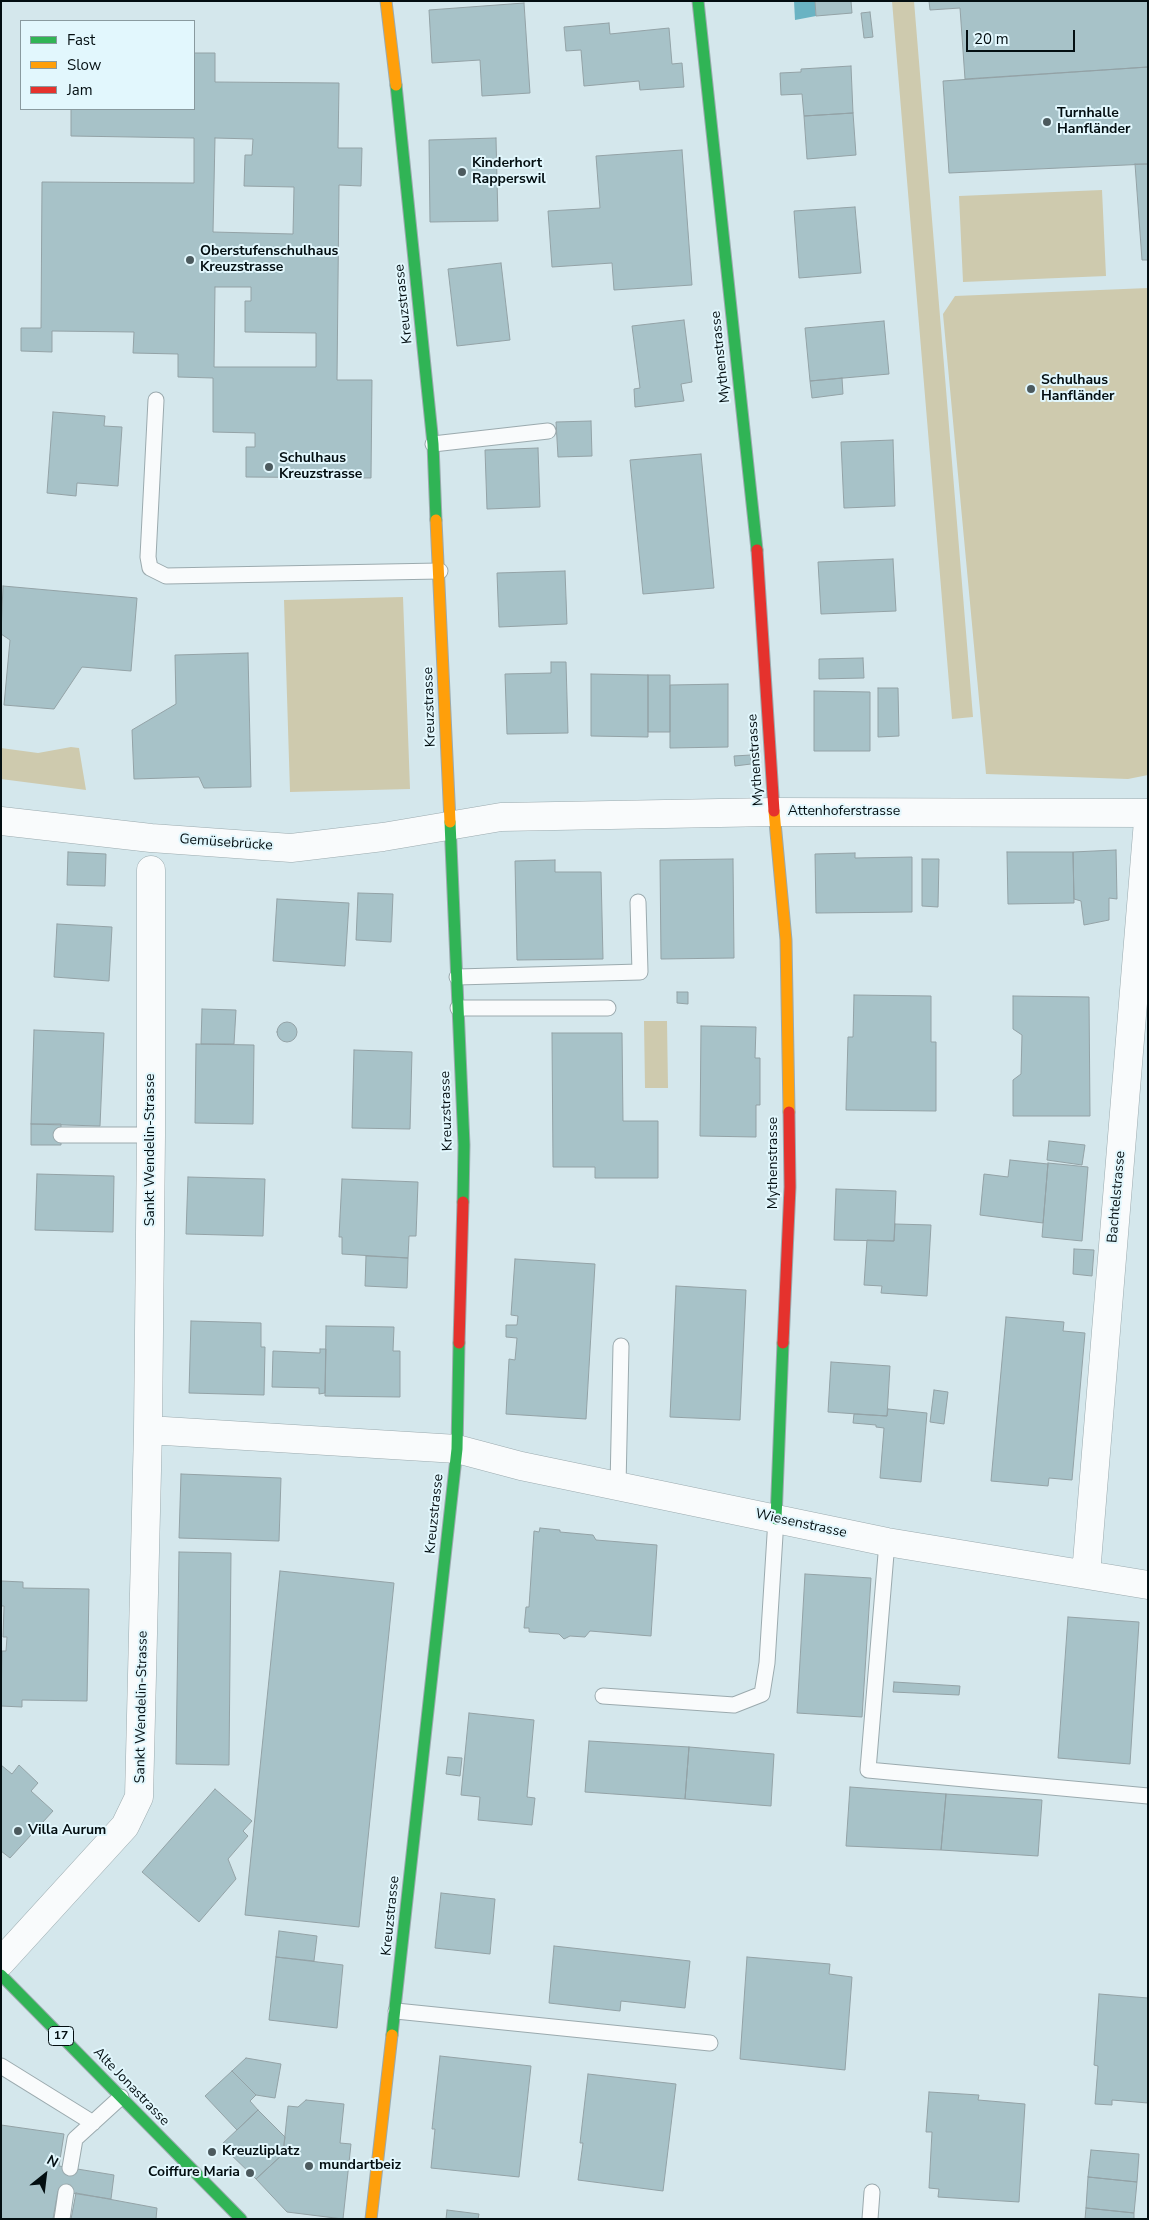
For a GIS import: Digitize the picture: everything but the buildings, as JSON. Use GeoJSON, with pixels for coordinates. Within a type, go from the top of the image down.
{"type":"FeatureCollection","features":[{"type":"Feature","properties":{"kind":"street","name":"Kreuzstrasse"},"geometry":{"type":"LineString","coordinates":[[371,2219],[396,2010],[457,1449],[464,1144],[433,444],[414,248],[386,1]]}},
{"type":"Feature","properties":{"kind":"street","name":"Mythenstrasse"},"geometry":{"type":"LineString","coordinates":[[698,1],[756,542],[774,812],[786,940],[790,1187],[776,1519]]}},
{"type":"Feature","properties":{"kind":"street","name":"Attenhoferstrasse"},"geometry":{"type":"LineString","coordinates":[[450,826],[501,817],[774,812],[1148,813]]}},
{"type":"Feature","properties":{"kind":"street","name":"Gemüsebrücke"},"geometry":{"type":"LineString","coordinates":[[1,821],[151,838],[290,848],[383,837],[450,826]]}},
{"type":"Feature","properties":{"kind":"street","name":"Bachtelstrasse"},"geometry":{"type":"LineString","coordinates":[[1086,1574],[1148,821]]}},
{"type":"Feature","properties":{"kind":"street","name":"Sankt Wendelin-Strasse"},"geometry":{"type":"LineString","coordinates":[[1,1962],[124,1826],[139,1797],[148,1430],[152,1135],[151,870]]}},
{"type":"Feature","properties":{"kind":"street"},"geometry":{"type":"LineString","coordinates":[[148,1430],[457,1449]]}},
{"type":"Feature","properties":{"kind":"street","name":"Wiesenstrasse"},"geometry":{"type":"LineString","coordinates":[[457,1449],[521,1466],[887,1542],[1148,1585]]}},
{"type":"Feature","properties":{"kind":"street","name":"Alte Jonastrasse"},"geometry":{"type":"LineString","coordinates":[[1,1975],[241,2219]]}},
{"type":"Feature","properties":{"kind":"lane"},"geometry":{"type":"LineString","coordinates":[[156,400],[148,557],[150,568],[166,576],[440,571]]}},
{"type":"Feature","properties":{"kind":"lane"},"geometry":{"type":"LineString","coordinates":[[433,444],[548,431]]}},
{"type":"Feature","properties":{"kind":"lane"},"geometry":{"type":"LineString","coordinates":[[457,977],[640,972],[638,902]]}},
{"type":"Feature","properties":{"kind":"lane"},"geometry":{"type":"LineString","coordinates":[[458,1008],[608,1008]]}},
{"type":"Feature","properties":{"kind":"lane"},"geometry":{"type":"LineString","coordinates":[[61,1135],[152,1135]]}},
{"type":"Feature","properties":{"kind":"lane"},"geometry":{"type":"LineString","coordinates":[[618,1486],[621,1346]]}},
{"type":"Feature","properties":{"kind":"lane"},"geometry":{"type":"LineString","coordinates":[[603,1696],[734,1704],[762,1694],[767,1663],[776,1519]]}},
{"type":"Feature","properties":{"kind":"lane"},"geometry":{"type":"LineString","coordinates":[[887,1542],[868,1770],[1148,1796]]}},
{"type":"Feature","properties":{"kind":"lane"},"geometry":{"type":"LineString","coordinates":[[396,2010],[710,2043]]}},
{"type":"Feature","properties":{"kind":"lane"},"geometry":{"type":"LineString","coordinates":[[1,2066],[93,2123]]}},
{"type":"Feature","properties":{"kind":"lane"},"geometry":{"type":"LineString","coordinates":[[70,2168],[75,2139],[121,2098]]}},
{"type":"Feature","properties":{"kind":"lane"},"geometry":{"type":"LineString","coordinates":[[62,2219],[66,2192]]}},
{"type":"Feature","properties":{"kind":"lane"},"geometry":{"type":"LineString","coordinates":[[870,2219],[872,2192]]}},
{"type":"Feature","properties":{"kind":"shaded area"},"geometry":{"type":"Polygon","coordinates":[[[892,1],[914,1],[973,717],[952,719],[892,1]]]}},
{"type":"Feature","properties":{"kind":"shaded area"},"geometry":{"type":"Polygon","coordinates":[[[1102,190],[1106,276],[963,282],[959,196],[1102,190]]]}},
{"type":"Feature","properties":{"kind":"shaded area"},"geometry":{"type":"Polygon","coordinates":[[[1148,288],[1148,775],[1128,779],[986,774],[943,314],[955,296],[1148,288]]]}},
{"type":"Feature","properties":{"kind":"shaded area"},"geometry":{"type":"Polygon","coordinates":[[[403,597],[410,789],[290,792],[284,600],[403,597]]]}},
{"type":"Feature","properties":{"kind":"shaded area"},"geometry":{"type":"Polygon","coordinates":[[[71,747],[79,748],[86,790],[1,779],[1,748],[38,753],[71,747]]]}},
{"type":"Feature","properties":{"kind":"shaded area"},"geometry":{"type":"Polygon","coordinates":[[[644,1021],[667,1021],[668,1088],[645,1088],[644,1021]]]}},
{"type":"Feature","properties":{"kind":"water"},"geometry":{"type":"Polygon","coordinates":[[[794,1],[815,1],[816,16],[795,20],[794,1]]]}},
{"type":"Feature","properties":{"kind":"traffic: fast"},"geometry":{"type":"LineString","coordinates":[[698,1],[757,550]]}},
{"type":"Feature","properties":{"kind":"traffic: fast"},"geometry":{"type":"LineString","coordinates":[[396,85],[433,444],[436,520]]}},
{"type":"Feature","properties":{"kind":"traffic: fast"},"geometry":{"type":"LineString","coordinates":[[450,822],[464,1145],[463,1202]]}},
{"type":"Feature","properties":{"kind":"traffic: fast"},"geometry":{"type":"LineString","coordinates":[[392,2035],[457,1449],[459,1343]]}},
{"type":"Feature","properties":{"kind":"traffic: fast"},"geometry":{"type":"LineString","coordinates":[[776,1519],[783,1343]]}},
{"type":"Feature","properties":{"kind":"traffic: fast"},"geometry":{"type":"LineString","coordinates":[[1,1975],[241,2219]]}},
{"type":"Feature","properties":{"kind":"traffic: slow"},"geometry":{"type":"LineString","coordinates":[[386,1],[396,85]]}},
{"type":"Feature","properties":{"kind":"traffic: slow"},"geometry":{"type":"LineString","coordinates":[[436,520],[450,822]]}},
{"type":"Feature","properties":{"kind":"traffic: slow"},"geometry":{"type":"LineString","coordinates":[[774,811],[786,940],[789,1112]]}},
{"type":"Feature","properties":{"kind":"traffic: slow"},"geometry":{"type":"LineString","coordinates":[[371,2219],[392,2035]]}},
{"type":"Feature","properties":{"kind":"traffic: jam"},"geometry":{"type":"LineString","coordinates":[[757,550],[774,811]]}},
{"type":"Feature","properties":{"kind":"traffic: jam"},"geometry":{"type":"LineString","coordinates":[[783,1343],[790,1187],[789,1112]]}},
{"type":"Feature","properties":{"kind":"traffic: jam"},"geometry":{"type":"LineString","coordinates":[[459,1343],[463,1202]]}},
{"type":"Feature","properties":{"kind":"place","name":"Turnhalle Hanfländer"},"geometry":{"type":"Point","coordinates":[1047,122]}},
{"type":"Feature","properties":{"kind":"place","name":"Kinderhort Rapperswil"},"geometry":{"type":"Point","coordinates":[462,172]}},
{"type":"Feature","properties":{"kind":"place","name":"Oberstufenschulhaus Kreuzstrasse"},"geometry":{"type":"Point","coordinates":[190,260]}},
{"type":"Feature","properties":{"kind":"place","name":"Schulhaus Hanfländer"},"geometry":{"type":"Point","coordinates":[1031,389]}},
{"type":"Feature","properties":{"kind":"place","name":"Schulhaus Kreuzstrasse"},"geometry":{"type":"Point","coordinates":[269,467]}},
{"type":"Feature","properties":{"kind":"place","name":"Villa Aurum"},"geometry":{"type":"Point","coordinates":[18,1831]}},
{"type":"Feature","properties":{"kind":"place","name":"Kreuzliplatz"},"geometry":{"type":"Point","coordinates":[212,2152]}},
{"type":"Feature","properties":{"kind":"place","name":"mundartbeiz"},"geometry":{"type":"Point","coordinates":[309,2166]}},
{"type":"Feature","properties":{"kind":"place","name":"Coiffure Maria"},"geometry":{"type":"Point","coordinates":[250,2173]}}]}
